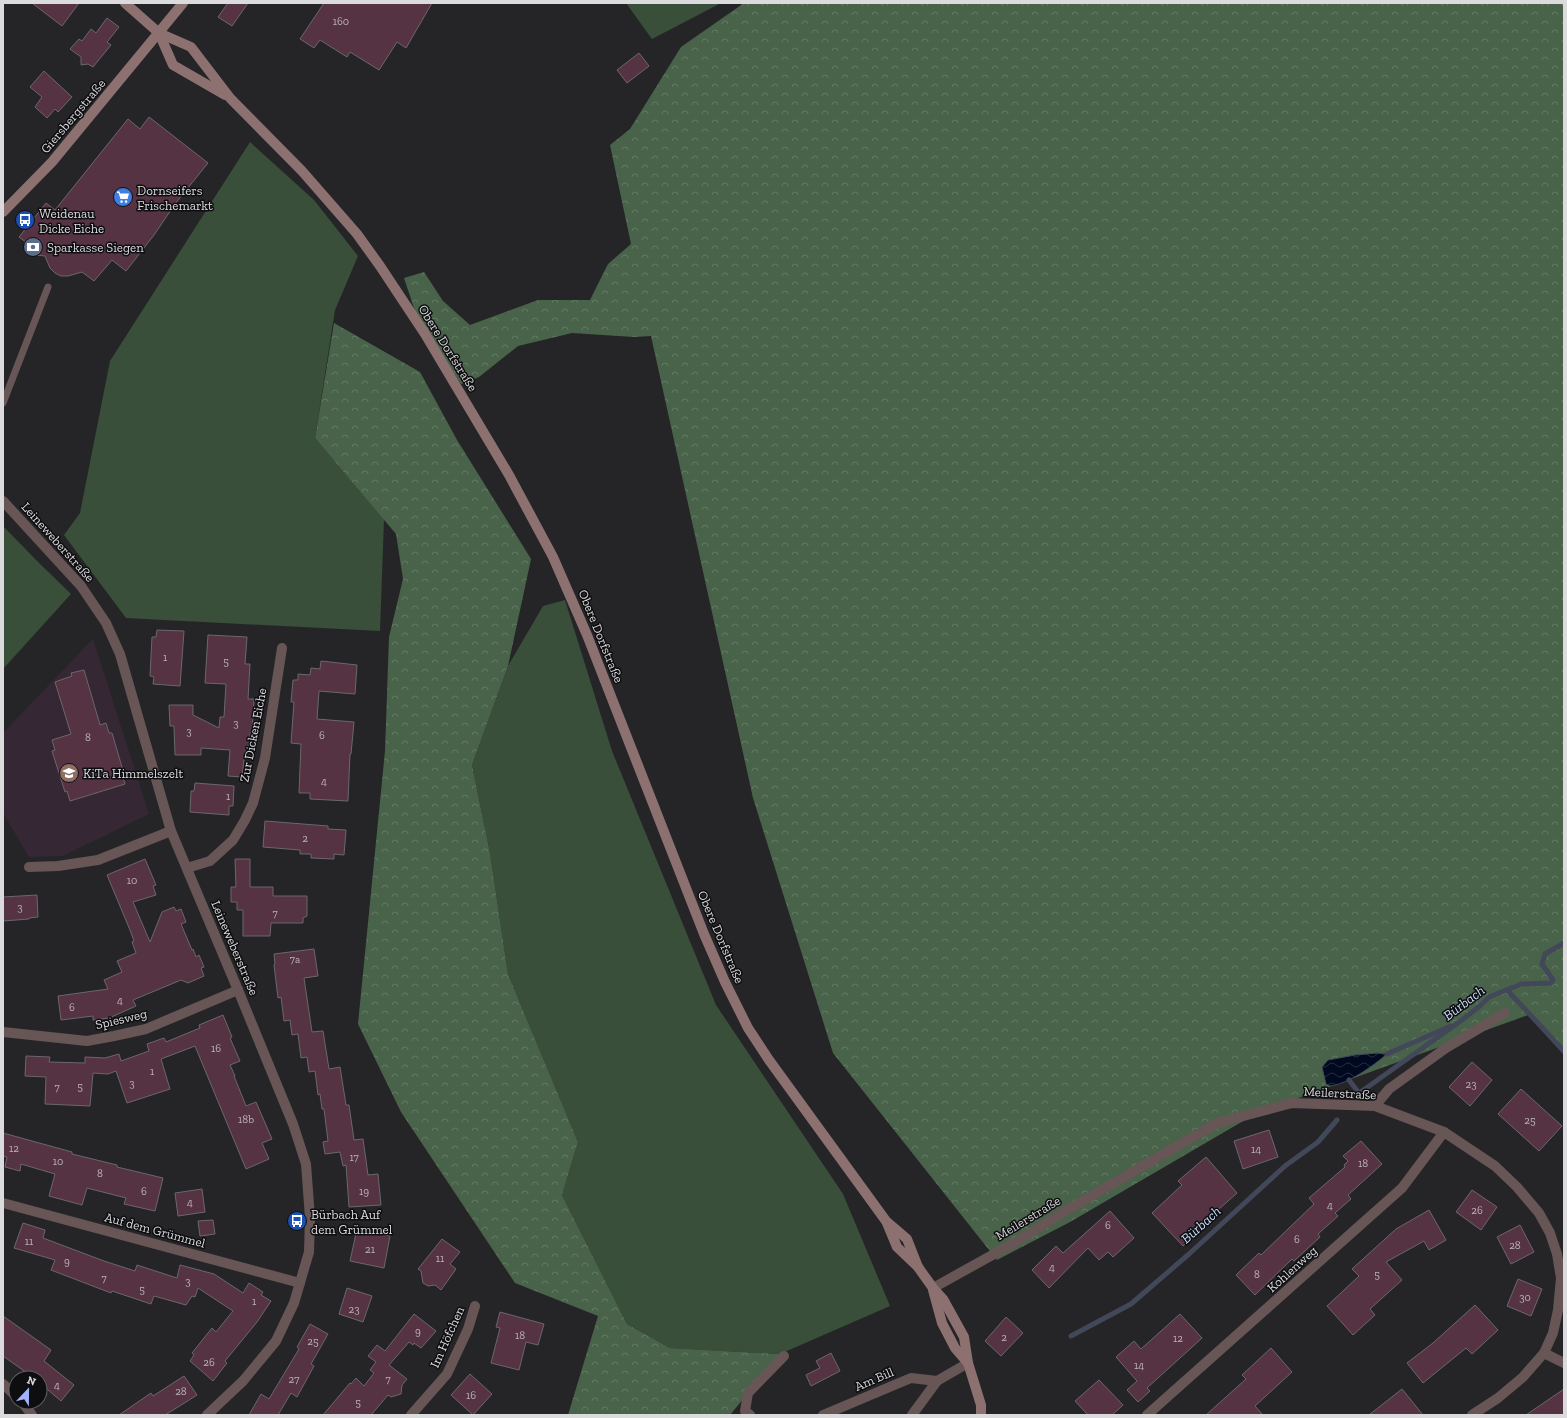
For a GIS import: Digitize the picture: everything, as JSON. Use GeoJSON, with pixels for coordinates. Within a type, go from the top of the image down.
{"type":"FeatureCollection","features":[{"type":"Feature","properties":{"kind":"street"},"geometry":{"type":"LineString","coordinates":[[125,3],[159,33]]}},
{"type":"Feature","properties":{"kind":"street","name":"Giersbergstraße"},"geometry":{"type":"LineString","coordinates":[[3,212],[52,162],[183,3]]}},
{"type":"Feature","properties":{"kind":"street","name":"Obere Dorfstraße"},"geometry":{"type":"LineString","coordinates":[[159,33],[174,65],[230,98]]}},
{"type":"Feature","properties":{"kind":"street","name":"Obere Dorfstraße"},"geometry":{"type":"LineString","coordinates":[[159,33],[191,47],[230,98],[302,170],[360,239],[380,266],[425,334],[509,475],[554,557],[571,594],[704,934],[725,982],[748,1028],[769,1060],[886,1221],[897,1247],[918,1267],[933,1288],[942,1323],[955,1348],[968,1363],[980,1405],[981,1415]]}},
{"type":"Feature","properties":{"kind":"street","name":"Leineweberstraße"},"geometry":{"type":"LineString","coordinates":[[3,501],[81,586],[106,623],[120,654],[171,831],[293,1124],[306,1164],[310,1218],[309,1252],[294,1303],[276,1341],[243,1381],[207,1415]]}},
{"type":"Feature","properties":{"kind":"street","name":"Zur Dicken Eiche"},"geometry":{"type":"LineString","coordinates":[[187,868],[210,861],[232,840],[245,820],[254,797],[265,758],[282,648]]}},
{"type":"Feature","properties":{"kind":"street"},"geometry":{"type":"LineString","coordinates":[[29,867],[58,866],[98,860],[171,831]]}},
{"type":"Feature","properties":{"kind":"street","name":"Spiesweg"},"geometry":{"type":"LineString","coordinates":[[3,1032],[87,1040],[107,1037],[146,1029],[238,990]]}},
{"type":"Feature","properties":{"kind":"street"},"geometry":{"type":"LineString","coordinates":[[1375,1106],[1389,1089],[1446,1048],[1505,1013]]}},
{"type":"Feature","properties":{"kind":"street","name":"Meilerstraße"},"geometry":{"type":"LineString","coordinates":[[933,1288],[1021,1239],[1062,1213],[1217,1122],[1292,1103],[1375,1106],[1444,1132],[1495,1166],[1539,1213],[1550,1233],[1557,1254],[1561,1278],[1558,1310],[1553,1333],[1544,1353],[1523,1377],[1498,1398],[1472,1415]]}},
{"type":"Feature","properties":{"kind":"street","name":"Kohlenweg"},"geometry":{"type":"LineString","coordinates":[[1147,1415],[1402,1188],[1444,1132]]}},
{"type":"Feature","properties":{"kind":"street","name":"Auf dem Grümmel"},"geometry":{"type":"LineString","coordinates":[[3,1203],[300,1283]]}},
{"type":"Feature","properties":{"kind":"street","name":"Im Höfchen"},"geometry":{"type":"LineString","coordinates":[[411,1415],[447,1374],[468,1329],[475,1306]]}},
{"type":"Feature","properties":{"kind":"street"},"geometry":{"type":"LineString","coordinates":[[1544,1353],[1564,1362]]}},
{"type":"Feature","properties":{"kind":"street"},"geometry":{"type":"LineString","coordinates":[[750,1415],[744,1411],[748,1393],[784,1356]]}},
{"type":"Feature","properties":{"kind":"street"},"geometry":{"type":"LineString","coordinates":[[912,1415],[937,1381],[968,1363]]}},
{"type":"Feature","properties":{"kind":"street","name":"Am Bill"},"geometry":{"type":"LineString","coordinates":[[823,1415],[910,1378],[937,1381]]}},
{"type":"Feature","properties":{"kind":"lane"},"geometry":{"type":"LineString","coordinates":[[3,403],[48,287]]}},
{"type":"Feature","properties":{"kind":"shaded area","name":"KiTa Himmelszelt"},"geometry":{"type":"Polygon","coordinates":[[[93,639],[149,814],[63,856],[29,857],[3,813],[3,733],[93,639]]]}},
{"type":"Feature","properties":{"kind":"green space"},"geometry":{"type":"Polygon","coordinates":[[[626,3],[721,3],[652,39],[626,3]]]}},
{"type":"Feature","properties":{"kind":"green space"},"geometry":{"type":"Polygon","coordinates":[[[744,3],[1564,3],[1564,1055],[1528,1015],[1257,1113],[1070,1222],[997,1260],[833,1053],[753,798],[651,336],[634,337],[572,333],[518,346],[479,377],[461,384],[417,317],[404,278],[424,272],[443,301],[470,325],[538,300],[590,300],[608,264],[631,244],[610,145],[630,129],[681,47],[744,3]]]}},
{"type":"Feature","properties":{"kind":"green space"},"geometry":{"type":"Polygon","coordinates":[[[250,142],[314,200],[358,256],[335,310],[315,438],[384,519],[380,631],[126,618],[64,535],[80,513],[110,361],[250,142]]]}},
{"type":"Feature","properties":{"kind":"green space"},"geometry":{"type":"Polygon","coordinates":[[[334,323],[420,372],[457,440],[531,559],[508,666],[472,765],[490,853],[508,974],[578,1142],[562,1195],[627,1324],[670,1348],[780,1354],[730,1415],[568,1415],[598,1316],[515,1283],[401,1112],[358,1024],[385,751],[389,637],[403,579],[396,534],[315,438],[334,323]]]}},
{"type":"Feature","properties":{"kind":"green space"},"geometry":{"type":"Polygon","coordinates":[[[3,526],[71,594],[3,669],[3,526]]]}},
{"type":"Feature","properties":{"kind":"green space"},"geometry":{"type":"Polygon","coordinates":[[[565,600],[612,751],[716,1005],[843,1194],[890,1306],[780,1354],[670,1348],[627,1324],[562,1195],[578,1142],[508,974],[490,853],[472,765],[508,666],[543,606],[565,600]]]}},
{"type":"Feature","properties":{"kind":"water"},"geometry":{"type":"Polygon","coordinates":[[[1378,1053],[1387,1054],[1368,1069],[1345,1082],[1330,1086],[1326,1084],[1322,1067],[1328,1060],[1355,1055],[1378,1053]]]}},
{"type":"Feature","properties":{"kind":"building"},"geometry":{"type":"Polygon","coordinates":[[[32,3],[79,3],[62,26],[32,3]]]}},
{"type":"Feature","properties":{"kind":"building"},"geometry":{"type":"Polygon","coordinates":[[[228,3],[248,3],[232,26],[218,17],[228,3]]]}},
{"type":"Feature","properties":{"kind":"building"},"geometry":{"type":"Polygon","coordinates":[[[324,3],[432,3],[406,48],[397,42],[379,70],[350,52],[347,57],[320,40],[314,48],[300,39],[324,3]]]}},
{"type":"Feature","properties":{"kind":"building"},"geometry":{"type":"Polygon","coordinates":[[[107,18],[119,27],[107,42],[111,45],[93,67],[88,64],[81,65],[81,57],[70,49],[79,39],[82,41],[91,29],[96,33],[107,18]]]}},
{"type":"Feature","properties":{"kind":"building"},"geometry":{"type":"Polygon","coordinates":[[[639,53],[649,66],[627,83],[617,70],[639,53]]]}},
{"type":"Feature","properties":{"kind":"building"},"geometry":{"type":"Polygon","coordinates":[[[44,71],[72,97],[58,112],[55,109],[47,118],[35,107],[42,97],[30,87],[44,71]]]}},
{"type":"Feature","properties":{"kind":"building","name":"Dornseifers Frischemarkt"},"geometry":{"type":"Polygon","coordinates":[[[149,117],[208,163],[175,204],[154,235],[126,271],[112,260],[94,281],[82,272],[68,276],[61,276],[55,273],[50,268],[45,256],[37,255],[38,251],[19,237],[46,203],[55,210],[128,119],[140,129],[149,117]]]}},
{"type":"Feature","properties":{"kind":"building"},"geometry":{"type":"Polygon","coordinates":[[[157,630],[184,631],[180,686],[153,684],[154,677],[150,676],[152,637],[156,637],[157,630]]]}},
{"type":"Feature","properties":{"kind":"building"},"geometry":{"type":"Polygon","coordinates":[[[208,635],[247,637],[245,664],[250,664],[248,699],[254,699],[252,733],[250,733],[248,751],[245,751],[242,777],[228,776],[230,750],[201,748],[201,755],[175,755],[174,726],[170,726],[169,705],[193,705],[193,715],[219,728],[220,717],[224,717],[226,684],[205,683],[208,635]]]}},
{"type":"Feature","properties":{"kind":"building"},"geometry":{"type":"Polygon","coordinates":[[[321,661],[357,665],[355,694],[319,691],[317,719],[354,722],[350,754],[348,801],[310,799],[310,793],[299,793],[301,744],[291,743],[294,702],[291,702],[293,680],[298,680],[298,674],[310,675],[311,668],[320,669],[321,661]]]}},
{"type":"Feature","properties":{"kind":"building"},"geometry":{"type":"Polygon","coordinates":[[[84,670],[100,725],[106,723],[109,733],[112,733],[124,774],[122,775],[125,784],[70,801],[67,791],[65,792],[52,751],[55,750],[52,740],[71,734],[55,682],[72,676],[71,673],[84,670]]]}},
{"type":"Feature","properties":{"kind":"building"},"geometry":{"type":"Polygon","coordinates":[[[195,783],[234,786],[233,806],[229,806],[229,815],[190,812],[191,791],[194,791],[195,783]]]}},
{"type":"Feature","properties":{"kind":"building"},"geometry":{"type":"Polygon","coordinates":[[[265,821],[328,826],[328,829],[346,830],[344,855],[334,854],[334,859],[311,858],[311,854],[300,854],[300,850],[263,847],[265,821]]]}},
{"type":"Feature","properties":{"kind":"building"},"geometry":{"type":"Polygon","coordinates":[[[145,859],[156,885],[153,886],[156,895],[133,902],[150,942],[162,912],[174,907],[176,911],[181,909],[186,922],[181,924],[196,957],[199,955],[204,967],[201,968],[204,976],[188,983],[181,980],[133,1000],[136,1006],[109,1018],[93,1020],[93,1016],[61,1020],[58,996],[108,989],[104,980],[122,972],[117,961],[136,953],[130,930],[107,875],[145,859]]]}},
{"type":"Feature","properties":{"kind":"building"},"geometry":{"type":"Polygon","coordinates":[[[235,859],[250,859],[250,887],[273,887],[273,896],[307,896],[307,916],[303,918],[303,923],[271,923],[270,936],[243,936],[243,910],[237,910],[237,902],[231,902],[231,887],[236,887],[235,859]]]}},
{"type":"Feature","properties":{"kind":"building"},"geometry":{"type":"Polygon","coordinates":[[[37,895],[38,917],[3,921],[3,897],[37,895]]]}},
{"type":"Feature","properties":{"kind":"building"},"geometry":{"type":"Polygon","coordinates":[[[314,949],[318,976],[304,978],[312,1032],[323,1031],[329,1069],[340,1067],[346,1105],[349,1105],[354,1140],[363,1139],[368,1175],[378,1174],[381,1205],[349,1207],[346,1165],[343,1166],[340,1152],[325,1154],[323,1142],[328,1141],[324,1109],[322,1109],[320,1094],[318,1095],[315,1071],[309,1072],[307,1057],[301,1058],[298,1034],[292,1035],[290,1020],[284,1021],[281,997],[278,998],[274,954],[314,949]]]}},
{"type":"Feature","properties":{"kind":"building"},"geometry":{"type":"Polygon","coordinates":[[[223,1015],[232,1037],[230,1038],[240,1061],[230,1065],[234,1076],[246,1106],[256,1102],[272,1139],[262,1143],[269,1159],[246,1169],[195,1046],[161,1059],[170,1089],[127,1103],[116,1071],[108,1074],[93,1073],[90,1106],[45,1104],[46,1077],[25,1076],[26,1056],[50,1057],[49,1062],[85,1063],[85,1057],[105,1058],[119,1054],[121,1061],[149,1051],[147,1044],[164,1038],[166,1042],[200,1028],[199,1025],[223,1015]]]}},
{"type":"Feature","properties":{"kind":"building"},"geometry":{"type":"Polygon","coordinates":[[[1472,1062],[1492,1080],[1470,1106],[1449,1087],[1472,1062]]]}},
{"type":"Feature","properties":{"kind":"building"},"geometry":{"type":"Polygon","coordinates":[[[1521,1089],[1562,1126],[1539,1151],[1498,1114],[1521,1089]]]}},
{"type":"Feature","properties":{"kind":"building"},"geometry":{"type":"Polygon","coordinates":[[[1269,1130],[1278,1157],[1243,1169],[1234,1141],[1269,1130]]]}},
{"type":"Feature","properties":{"kind":"building"},"geometry":{"type":"Polygon","coordinates":[[[3,1133],[72,1152],[72,1154],[117,1165],[117,1167],[163,1178],[155,1211],[124,1204],[126,1198],[87,1188],[82,1205],[49,1196],[55,1174],[21,1164],[20,1171],[5,1167],[7,1157],[3,1156],[3,1133]]]}},
{"type":"Feature","properties":{"kind":"building"},"geometry":{"type":"Polygon","coordinates":[[[1361,1141],[1382,1164],[1348,1195],[1351,1199],[1335,1213],[1338,1216],[1318,1234],[1320,1237],[1294,1261],[1292,1259],[1255,1295],[1236,1275],[1259,1253],[1261,1255],[1314,1204],[1309,1198],[1345,1167],[1344,1165],[1348,1161],[1343,1156],[1361,1141]]]}},
{"type":"Feature","properties":{"kind":"building"},"geometry":{"type":"Polygon","coordinates":[[[1206,1157],[1237,1193],[1200,1226],[1202,1228],[1183,1246],[1152,1213],[1182,1185],[1178,1181],[1206,1157]]]}},
{"type":"Feature","properties":{"kind":"building"},"geometry":{"type":"Polygon","coordinates":[[[202,1189],[205,1212],[178,1216],[175,1193],[202,1189]]]}},
{"type":"Feature","properties":{"kind":"building"},"geometry":{"type":"Polygon","coordinates":[[[1472,1190],[1497,1207],[1481,1230],[1456,1212],[1472,1190]]]}},
{"type":"Feature","properties":{"kind":"building"},"geometry":{"type":"Polygon","coordinates":[[[1429,1210],[1446,1240],[1429,1250],[1424,1241],[1386,1262],[1402,1280],[1370,1309],[1375,1315],[1353,1335],[1327,1306],[1359,1276],[1352,1269],[1396,1229],[1429,1210]]]}},
{"type":"Feature","properties":{"kind":"building"},"geometry":{"type":"Polygon","coordinates":[[[1110,1211],[1134,1238],[1113,1257],[1108,1252],[1099,1260],[1088,1248],[1049,1288],[1032,1270],[1056,1246],[1063,1253],[1110,1211]]]}},
{"type":"Feature","properties":{"kind":"building"},"geometry":{"type":"Polygon","coordinates":[[[213,1220],[215,1234],[200,1236],[198,1221],[213,1220]]]}},
{"type":"Feature","properties":{"kind":"building"},"geometry":{"type":"Polygon","coordinates":[[[23,1223],[45,1230],[43,1238],[135,1271],[137,1265],[177,1278],[180,1265],[214,1274],[243,1293],[249,1283],[263,1292],[261,1295],[271,1301],[257,1322],[225,1361],[227,1363],[213,1381],[190,1361],[194,1355],[192,1353],[212,1328],[216,1332],[233,1311],[198,1288],[195,1297],[192,1296],[186,1305],[154,1296],[151,1304],[112,1291],[111,1293],[51,1270],[55,1260],[14,1248],[23,1223]]]}},
{"type":"Feature","properties":{"kind":"building"},"geometry":{"type":"Polygon","coordinates":[[[1520,1225],[1534,1252],[1511,1264],[1497,1237],[1520,1225]]]}},
{"type":"Feature","properties":{"kind":"building"},"geometry":{"type":"Polygon","coordinates":[[[357,1229],[390,1236],[384,1268],[350,1261],[357,1229]]]}},
{"type":"Feature","properties":{"kind":"building"},"geometry":{"type":"Polygon","coordinates":[[[442,1239],[460,1252],[450,1264],[456,1269],[441,1290],[435,1285],[428,1286],[423,1283],[421,1271],[418,1269],[442,1239]]]}},
{"type":"Feature","properties":{"kind":"building"},"geometry":{"type":"Polygon","coordinates":[[[1518,1279],[1542,1289],[1531,1316],[1507,1306],[1518,1279]]]}},
{"type":"Feature","properties":{"kind":"building"},"geometry":{"type":"Polygon","coordinates":[[[347,1288],[372,1296],[363,1322],[339,1314],[347,1288]]]}},
{"type":"Feature","properties":{"kind":"building"},"geometry":{"type":"Polygon","coordinates":[[[1475,1305],[1498,1330],[1472,1354],[1466,1348],[1423,1383],[1407,1363],[1433,1343],[1475,1305]]]}},
{"type":"Feature","properties":{"kind":"building"},"geometry":{"type":"Polygon","coordinates":[[[500,1312],[544,1324],[538,1345],[526,1342],[519,1370],[491,1363],[500,1328],[496,1327],[500,1312]]]}},
{"type":"Feature","properties":{"kind":"building"},"geometry":{"type":"Polygon","coordinates":[[[414,1314],[436,1331],[421,1348],[414,1343],[413,1345],[409,1342],[389,1365],[407,1379],[402,1385],[401,1394],[391,1397],[388,1395],[371,1415],[323,1415],[356,1378],[364,1386],[374,1373],[370,1370],[376,1362],[368,1356],[377,1345],[385,1351],[414,1314]]]}},
{"type":"Feature","properties":{"kind":"building"},"geometry":{"type":"Polygon","coordinates":[[[1180,1314],[1202,1338],[1147,1388],[1150,1391],[1138,1402],[1127,1390],[1137,1381],[1116,1357],[1134,1341],[1141,1349],[1180,1314]]]}},
{"type":"Feature","properties":{"kind":"building"},"geometry":{"type":"Polygon","coordinates":[[[3,1316],[51,1350],[44,1361],[74,1385],[61,1401],[48,1390],[48,1370],[23,1370],[3,1356],[3,1316]]]}},
{"type":"Feature","properties":{"kind":"building"},"geometry":{"type":"Polygon","coordinates":[[[1006,1317],[1023,1333],[1001,1356],[985,1341],[1006,1317]]]}},
{"type":"Feature","properties":{"kind":"building"},"geometry":{"type":"Polygon","coordinates":[[[310,1324],[328,1334],[311,1364],[314,1366],[297,1397],[291,1393],[278,1415],[249,1415],[261,1394],[269,1399],[299,1349],[297,1347],[310,1324]]]}},
{"type":"Feature","properties":{"kind":"building"},"geometry":{"type":"Polygon","coordinates":[[[1271,1348],[1292,1372],[1255,1406],[1263,1415],[1206,1415],[1246,1379],[1242,1375],[1271,1348]]]}},
{"type":"Feature","properties":{"kind":"building"},"geometry":{"type":"Polygon","coordinates":[[[831,1353],[840,1371],[811,1386],[806,1375],[820,1368],[816,1361],[831,1353]]]}},
{"type":"Feature","properties":{"kind":"building"},"geometry":{"type":"Polygon","coordinates":[[[470,1374],[492,1394],[473,1415],[451,1395],[470,1374]]]}},
{"type":"Feature","properties":{"kind":"building"},"geometry":{"type":"Polygon","coordinates":[[[184,1376],[197,1395],[165,1415],[119,1415],[151,1393],[153,1396],[184,1376]]]}},
{"type":"Feature","properties":{"kind":"building"},"geometry":{"type":"Polygon","coordinates":[[[1099,1380],[1123,1405],[1112,1415],[1088,1415],[1075,1401],[1099,1380]]]}},
{"type":"Feature","properties":{"kind":"building"},"geometry":{"type":"Polygon","coordinates":[[[1402,1389],[1423,1415],[1369,1415],[1402,1389]]]}},
{"type":"Feature","properties":{"kind":"building"},"geometry":{"type":"Polygon","coordinates":[[[1564,1389],[1564,1415],[1526,1415],[1564,1389]]]}},
{"type":"Feature","properties":{"kind":"waterway","name":"Bürbach"},"geometry":{"type":"LineString","coordinates":[[1355,1096],[1462,1020],[1489,997],[1521,984],[1551,983],[1553,980],[1542,964],[1545,954],[1564,943]]}},
{"type":"Feature","properties":{"kind":"waterway"},"geometry":{"type":"LineString","coordinates":[[1507,990],[1564,1051]]}},
{"type":"Feature","properties":{"kind":"waterway"},"geometry":{"type":"LineString","coordinates":[[1387,1054],[1451,1026]]}},
{"type":"Feature","properties":{"kind":"waterway"},"geometry":{"type":"LineString","coordinates":[[1349,1080],[1359,1093]]}},
{"type":"Feature","properties":{"kind":"waterway","name":"Bürbach"},"geometry":{"type":"LineString","coordinates":[[1071,1336],[1131,1304],[1189,1254],[1285,1166],[1318,1142],[1337,1120]]}},
{"type":"Feature","properties":{"kind":"place","name":"Dornseifers Frischemarkt"},"geometry":{"type":"Point","coordinates":[123,197]}},
{"type":"Feature","properties":{"kind":"place","name":"Weidenau Dicke Eiche"},"geometry":{"type":"Point","coordinates":[25,220]}},
{"type":"Feature","properties":{"kind":"place","name":"Sparkasse Siegen"},"geometry":{"type":"Point","coordinates":[33,247]}},
{"type":"Feature","properties":{"kind":"place","name":"KiTa Himmelszelt"},"geometry":{"type":"Point","coordinates":[69,773]}},
{"type":"Feature","properties":{"kind":"place","name":"Bürbach Auf dem Grümmel"},"geometry":{"type":"Point","coordinates":[297,1221]}}]}
